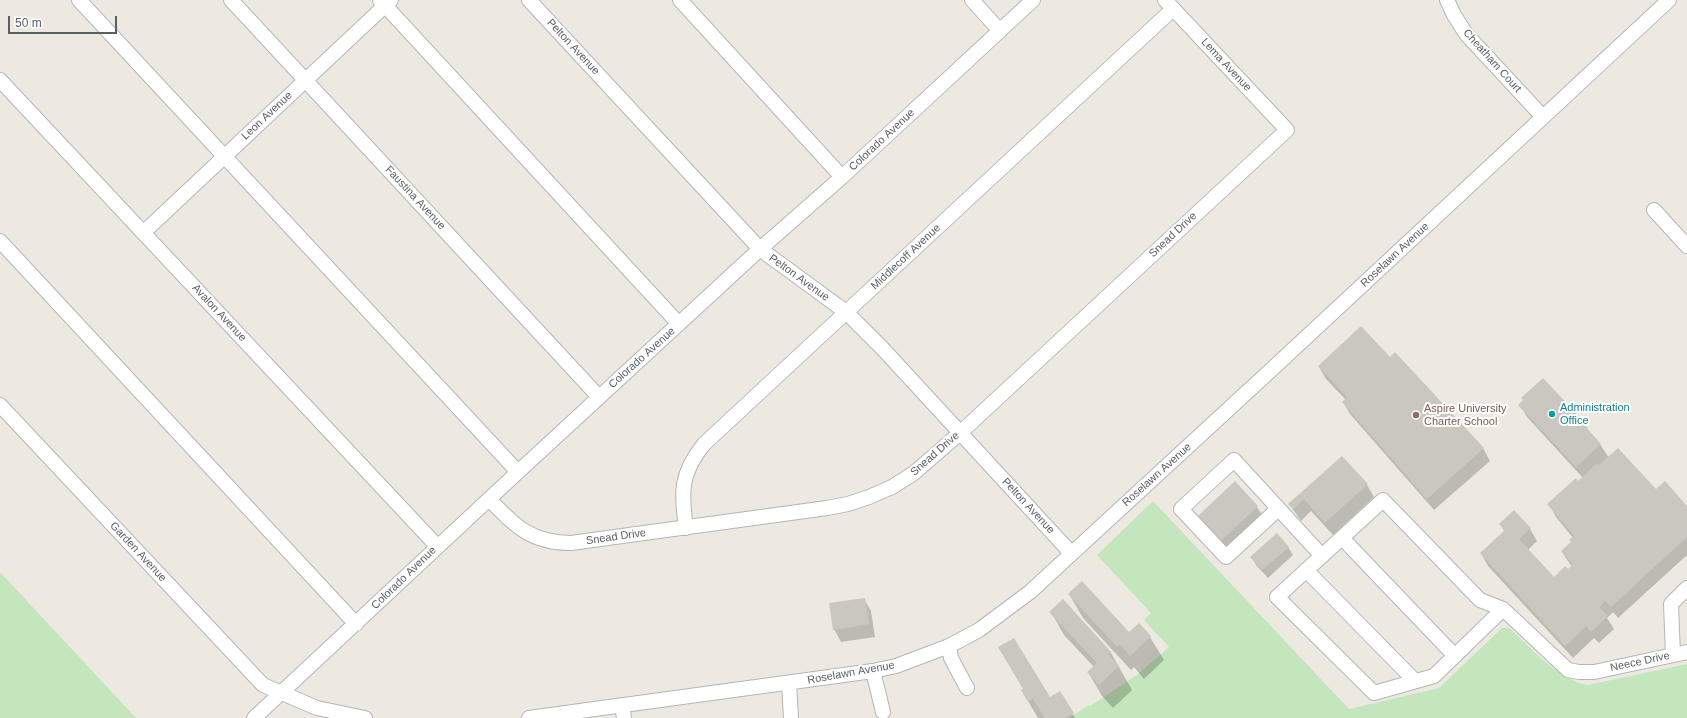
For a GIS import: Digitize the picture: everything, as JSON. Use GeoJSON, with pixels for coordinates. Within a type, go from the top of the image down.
{"type":"FeatureCollection","features":[{"type":"Feature","properties":{"kind":"street"},"geometry":{"type":"LineString","coordinates":[[79,0],[518,472]]}},
{"type":"Feature","properties":{"kind":"street","name":"Faustina Avenue"},"geometry":{"type":"LineString","coordinates":[[231,0],[599,397]]}},
{"type":"Feature","properties":{"kind":"street","name":"Pelton Avenue"},"geometry":{"type":"LineString","coordinates":[[529,0],[760,249],[846,312],[883,349],[1071,553]]}},
{"type":"Feature","properties":{"kind":"street"},"geometry":{"type":"LineString","coordinates":[[680,0],[842,177]]}},
{"type":"Feature","properties":{"kind":"street"},"geometry":{"type":"LineString","coordinates":[[972,0],[1000,30]]}},
{"type":"Feature","properties":{"kind":"street","name":"Colorado Avenue"},"geometry":{"type":"LineString","coordinates":[[254,718],[356,624],[437,546],[760,249],[842,177],[1033,0]]}},
{"type":"Feature","properties":{"kind":"street","name":"Cheatham Court"},"geometry":{"type":"LineString","coordinates":[[1447,0],[1454,15],[1466,34],[1543,117]]}},
{"type":"Feature","properties":{"kind":"street","name":"Roselawn Avenue"},"geometry":{"type":"LineString","coordinates":[[536,718],[623,712],[789,683],[873,671],[896,666],[949,646],[979,630],[1030,592],[1669,0]]}},
{"type":"Feature","properties":{"kind":"street"},"geometry":{"type":"LineString","coordinates":[[385,2],[679,324]]}},
{"type":"Feature","properties":{"kind":"street","name":"Leon Avenue"},"geometry":{"type":"LineString","coordinates":[[144,233],[385,2]]}},
{"type":"Feature","properties":{"kind":"street","name":"Lema Avenue"},"geometry":{"type":"LineString","coordinates":[[1169,5],[1287,130]]}},
{"type":"Feature","properties":{"kind":"street","name":"Middlecoff Avenue"},"geometry":{"type":"LineString","coordinates":[[686,528],[682,497],[688,467],[696,453],[704,444],[846,312],[1169,5]]}},
{"type":"Feature","properties":{"kind":"street","name":"Avalon Avenue"},"geometry":{"type":"LineString","coordinates":[[0,80],[437,546]]}},
{"type":"Feature","properties":{"kind":"street","name":"Snead Drive"},"geometry":{"type":"LineString","coordinates":[[489,499],[503,514],[528,534],[541,540],[554,543],[571,543],[827,508],[869,497],[892,487],[914,473],[960,433],[1287,130]]}},
{"type":"Feature","properties":{"kind":"street"},"geometry":{"type":"LineString","coordinates":[[1654,210],[1687,246]]}},
{"type":"Feature","properties":{"kind":"street"},"geometry":{"type":"LineString","coordinates":[[0,241],[356,624]]}},
{"type":"Feature","properties":{"kind":"street","name":"Garden Avenue"},"geometry":{"type":"LineString","coordinates":[[0,405],[263,685],[280,693]]}},
{"type":"Feature","properties":{"kind":"street"},"geometry":{"type":"LineString","coordinates":[[1278,509],[1226,557],[1182,509],[1234,460],[1322,556]]}},
{"type":"Feature","properties":{"kind":"street"},"geometry":{"type":"LineString","coordinates":[[1383,500],[1480,600],[1503,609],[1434,676],[1374,693],[1277,597],[1342,538],[1383,500]]}},
{"type":"Feature","properties":{"kind":"street"},"geometry":{"type":"LineString","coordinates":[[1342,538],[1456,656]]}},
{"type":"Feature","properties":{"kind":"street"},"geometry":{"type":"LineString","coordinates":[[1306,570],[1415,681]]}},
{"type":"Feature","properties":{"kind":"street"},"geometry":{"type":"LineString","coordinates":[[1680,653],[1671,604],[1687,588]]}},
{"type":"Feature","properties":{"kind":"street","name":"Neece Drive"},"geometry":{"type":"LineString","coordinates":[[1503,609],[1564,668],[1573,672],[1594,672],[1680,653]]}},
{"type":"Feature","properties":{"kind":"street"},"geometry":{"type":"LineString","coordinates":[[949,646],[951,658],[967,688]]}},
{"type":"Feature","properties":{"kind":"street"},"geometry":{"type":"LineString","coordinates":[[873,671],[883,712]]}},
{"type":"Feature","properties":{"kind":"street"},"geometry":{"type":"LineString","coordinates":[[789,683],[791,718]]}},
{"type":"Feature","properties":{"kind":"street"},"geometry":{"type":"LineString","coordinates":[[280,693],[317,708],[365,718]]}},
{"type":"Feature","properties":{"kind":"green space"},"geometry":{"type":"Polygon","coordinates":[[[1153,501],[1349,709],[1439,688],[1502,628],[1509,628],[1556,670],[1577,682],[1588,685],[1687,664],[1687,718],[1069,718],[1137,675],[1169,647],[1144,620],[1151,613],[1097,555],[1153,501]]]}},
{"type":"Feature","properties":{"kind":"green space"},"geometry":{"type":"Polygon","coordinates":[[[0,572],[136,718],[0,718],[0,572]]]}},
{"type":"Feature","properties":{"kind":"building","name":"Aspire University Charter School"},"geometry":{"type":"Polygon","coordinates":[[[1361,326],[1390,357],[1395,352],[1484,448],[1427,499],[1342,402],[1347,397],[1318,366],[1361,326]]]}},
{"type":"Feature","properties":{"kind":"building","name":"Administration Office"},"geometry":{"type":"Polygon","coordinates":[[[1543,378],[1586,424],[1584,425],[1601,444],[1576,467],[1518,405],[1523,400],[1521,398],[1543,378]]]}},
{"type":"Feature","properties":{"kind":"building"},"geometry":{"type":"Polygon","coordinates":[[[1618,448],[1656,489],[1665,481],[1687,506],[1687,537],[1611,607],[1605,601],[1599,607],[1608,616],[1591,632],[1586,626],[1565,646],[1480,553],[1505,530],[1499,524],[1514,510],[1531,528],[1519,539],[1554,577],[1565,566],[1568,569],[1573,564],[1561,551],[1571,542],[1569,540],[1574,536],[1547,504],[1576,478],[1578,481],[1597,463],[1599,465],[1618,448]]]}},
{"type":"Feature","properties":{"kind":"building"},"geometry":{"type":"Polygon","coordinates":[[[1342,456],[1368,484],[1325,523],[1304,499],[1293,509],[1288,504],[1342,456]]]}},
{"type":"Feature","properties":{"kind":"building"},"geometry":{"type":"Polygon","coordinates":[[[1235,481],[1258,506],[1221,541],[1198,516],[1235,481]]]}},
{"type":"Feature","properties":{"kind":"building"},"geometry":{"type":"Polygon","coordinates":[[[1277,533],[1289,547],[1262,570],[1250,557],[1277,533]]]}},
{"type":"Feature","properties":{"kind":"building"},"geometry":{"type":"Polygon","coordinates":[[[1082,581],[1129,632],[1139,623],[1151,636],[1130,656],[1120,644],[1117,647],[1068,594],[1082,581]]]}},
{"type":"Feature","properties":{"kind":"building"},"geometry":{"type":"Polygon","coordinates":[[[865,598],[869,624],[833,630],[829,603],[865,598]]]}},
{"type":"Feature","properties":{"kind":"building"},"geometry":{"type":"Polygon","coordinates":[[[1063,599],[1111,652],[1109,655],[1119,666],[1099,685],[1087,672],[1097,663],[1049,612],[1063,599]]]}},
{"type":"Feature","properties":{"kind":"building"},"geometry":{"type":"Polygon","coordinates":[[[1014,638],[1050,697],[1060,691],[1074,713],[1065,718],[1045,718],[1033,699],[1028,702],[1021,690],[1023,689],[998,647],[1014,638]]]}},
{"type":"Feature","properties":{"kind":"place","name":"Administration Office"},"geometry":{"type":"Point","coordinates":[1552,414]}},
{"type":"Feature","properties":{"kind":"place","name":"Aspire University Charter School"},"geometry":{"type":"Point","coordinates":[1416,415]}}]}
